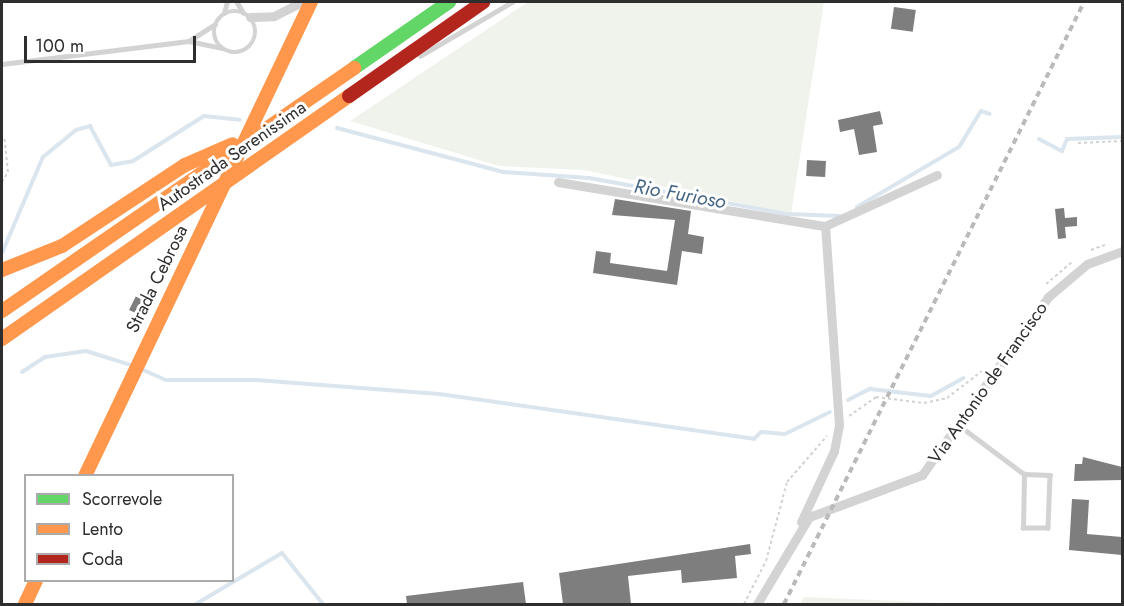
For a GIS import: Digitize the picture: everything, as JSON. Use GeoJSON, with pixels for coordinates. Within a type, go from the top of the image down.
{"type":"FeatureCollection","features":[{"type":"Feature","properties":{"kind":"main road","name":"Strada Cebrosa"},"geometry":{"type":"LineString","coordinates":[[86,474],[311,2]]}},
{"type":"Feature","properties":{"kind":"main road","name":"Autostrada Serenissima"},"geometry":{"type":"LineString","coordinates":[[2,311],[270,128],[449,2]]}},
{"type":"Feature","properties":{"kind":"main road","name":"Autostrada Serenissima"},"geometry":{"type":"LineString","coordinates":[[2,339],[483,2]]}},
{"type":"Feature","properties":{"kind":"main road"},"geometry":{"type":"LineString","coordinates":[[2,270],[62,246],[185,165],[270,128]]}},
{"type":"Feature","properties":{"kind":"main road"},"geometry":{"type":"LineString","coordinates":[[25,604],[35,582]]}},
{"type":"Feature","properties":{"kind":"street"},"geometry":{"type":"LineString","coordinates":[[247,15],[274,16],[301,2]]}},
{"type":"Feature","properties":{"kind":"street"},"geometry":{"type":"LineString","coordinates":[[558,182],[825,226],[937,175]]}},
{"type":"Feature","properties":{"kind":"street"},"geometry":{"type":"LineString","coordinates":[[797,530],[834,451],[839,425],[825,226]]}},
{"type":"Feature","properties":{"kind":"street","name":"Via Antonio de Francisco"},"geometry":{"type":"LineString","coordinates":[[756,604],[797,530],[824,508],[915,480],[960,426],[1048,297],[1087,264],[1122,251]]}},
{"type":"Feature","properties":{"kind":"lane"},"geometry":{"type":"LineString","coordinates":[[189,41],[215,24],[224,13],[227,2]]}},
{"type":"Feature","properties":{"kind":"lane"},"geometry":{"type":"LineString","coordinates":[[2,64],[189,41],[235,53],[249,48],[256,36],[247,15],[237,2]]}},
{"type":"Feature","properties":{"kind":"lane"},"geometry":{"type":"LineString","coordinates":[[364,85],[477,26],[512,2]]}},
{"type":"Feature","properties":{"kind":"lane"},"geometry":{"type":"LineString","coordinates":[[224,13],[247,15]]}},
{"type":"Feature","properties":{"kind":"lane"},"geometry":{"type":"LineString","coordinates":[[215,24],[214,37],[222,48]]}},
{"type":"Feature","properties":{"kind":"lane"},"geometry":{"type":"LineString","coordinates":[[960,426],[1024,474],[1050,476],[1048,528],[1023,528],[1024,474]]}},
{"type":"Feature","properties":{"kind":"path"},"geometry":{"type":"LineString","coordinates":[[2,118],[2,125]]}},
{"type":"Feature","properties":{"kind":"path"},"geometry":{"type":"LineString","coordinates":[[2,182],[8,172],[4,136]]}},
{"type":"Feature","properties":{"kind":"path"},"geometry":{"type":"LineString","coordinates":[[1078,143],[1122,141]]}},
{"type":"Feature","properties":{"kind":"path"},"geometry":{"type":"LineString","coordinates":[[1040,291],[1067,265],[1109,244]]}},
{"type":"Feature","properties":{"kind":"path"},"geometry":{"type":"LineString","coordinates":[[744,604],[766,561],[787,482],[807,454],[839,425],[876,397],[924,403],[947,398],[970,384],[988,363]]}},
{"type":"Feature","properties":{"kind":"shaded area"},"geometry":{"type":"Polygon","coordinates":[[[528,2],[824,2],[791,214],[584,170],[499,166],[350,121],[528,2]]]}},
{"type":"Feature","properties":{"kind":"shaded area"},"geometry":{"type":"Polygon","coordinates":[[[804,597],[967,604],[800,604],[804,597]]]}},
{"type":"Feature","properties":{"kind":"building"},"geometry":{"type":"Polygon","coordinates":[[[894,7],[916,10],[913,32],[891,29],[894,7]]]}},
{"type":"Feature","properties":{"kind":"building"},"geometry":{"type":"Polygon","coordinates":[[[880,111],[883,124],[873,126],[877,152],[859,155],[854,129],[840,132],[838,120],[880,111]]]}},
{"type":"Feature","properties":{"kind":"building"},"geometry":{"type":"Polygon","coordinates":[[[807,160],[826,161],[825,177],[806,176],[807,160]]]}},
{"type":"Feature","properties":{"kind":"building"},"geometry":{"type":"Polygon","coordinates":[[[615,199],[691,211],[688,234],[704,237],[702,254],[682,251],[677,285],[593,273],[596,251],[611,253],[610,263],[667,271],[675,220],[612,215],[615,199]]]}},
{"type":"Feature","properties":{"kind":"building"},"geometry":{"type":"Polygon","coordinates":[[[1064,208],[1065,218],[1077,217],[1077,226],[1065,227],[1066,238],[1058,239],[1055,209],[1064,208]]]}},
{"type":"Feature","properties":{"kind":"building"},"geometry":{"type":"Polygon","coordinates":[[[136,296],[146,303],[140,315],[129,310],[136,296]]]}},
{"type":"Feature","properties":{"kind":"building"},"geometry":{"type":"Polygon","coordinates":[[[1083,457],[1122,467],[1122,480],[1074,481],[1075,464],[1082,464],[1083,457]]]}},
{"type":"Feature","properties":{"kind":"building"},"geometry":{"type":"Polygon","coordinates":[[[1072,499],[1089,500],[1087,534],[1122,537],[1122,555],[1069,550],[1072,499]]]}},
{"type":"Feature","properties":{"kind":"building"},"geometry":{"type":"Polygon","coordinates":[[[750,544],[751,554],[735,556],[737,578],[682,583],[681,570],[628,576],[631,604],[563,604],[559,573],[750,544]]]}},
{"type":"Feature","properties":{"kind":"building"},"geometry":{"type":"Polygon","coordinates":[[[523,582],[526,604],[407,604],[406,596],[523,582]]]}},
{"type":"Feature","properties":{"kind":"waterway","name":"Rio Furioso"},"geometry":{"type":"LineString","coordinates":[[857,207],[959,147],[981,111],[990,114]]}},
{"type":"Feature","properties":{"kind":"waterway","name":"Rio Furioso"},"geometry":{"type":"LineString","coordinates":[[2,253],[43,157],[76,130],[90,126],[111,165],[133,161],[204,116],[240,120]]}},
{"type":"Feature","properties":{"kind":"waterway","name":"Rio Furioso"},"geometry":{"type":"LineString","coordinates":[[337,128],[504,172],[589,178],[787,214],[839,216]]}},
{"type":"Feature","properties":{"kind":"waterway","name":"Rio Furioso"},"geometry":{"type":"LineString","coordinates":[[1039,139],[1062,151],[1067,139],[1122,137]]}},
{"type":"Feature","properties":{"kind":"waterway"},"geometry":{"type":"LineString","coordinates":[[22,372],[45,357],[86,351],[134,366]]}},
{"type":"Feature","properties":{"kind":"waterway"},"geometry":{"type":"LineString","coordinates":[[141,369],[166,380],[256,380],[439,394],[754,439],[761,432],[785,434],[830,412]]}},
{"type":"Feature","properties":{"kind":"waterway","name":"Rio Furioso"},"geometry":{"type":"LineString","coordinates":[[848,400],[870,389],[931,396],[963,378]]}},
{"type":"Feature","properties":{"kind":"waterway"},"geometry":{"type":"LineString","coordinates":[[234,581],[282,553],[323,604]]}},
{"type":"Feature","properties":{"kind":"waterway"},"geometry":{"type":"LineString","coordinates":[[196,604],[233,582]]}},
{"type":"Feature","properties":{"kind":"railway"},"geometry":{"type":"LineString","coordinates":[[784,604],[1084,2]]}},
{"type":"Feature","properties":{"kind":"traffic: fast"},"geometry":{"type":"LineString","coordinates":[[354,68],[449,2]]}},
{"type":"Feature","properties":{"kind":"traffic: slow"},"geometry":{"type":"LineString","coordinates":[[86,474],[311,2]]}},
{"type":"Feature","properties":{"kind":"traffic: slow"},"geometry":{"type":"LineString","coordinates":[[2,311],[354,68]]}},
{"type":"Feature","properties":{"kind":"traffic: slow"},"geometry":{"type":"LineString","coordinates":[[2,339],[349,96]]}},
{"type":"Feature","properties":{"kind":"traffic: slow"},"geometry":{"type":"LineString","coordinates":[[2,270],[62,246],[185,165],[233,144]]}},
{"type":"Feature","properties":{"kind":"traffic: slow"},"geometry":{"type":"LineString","coordinates":[[25,604],[35,582]]}},
{"type":"Feature","properties":{"kind":"traffic: jam"},"geometry":{"type":"LineString","coordinates":[[349,96],[483,2]]}}]}
